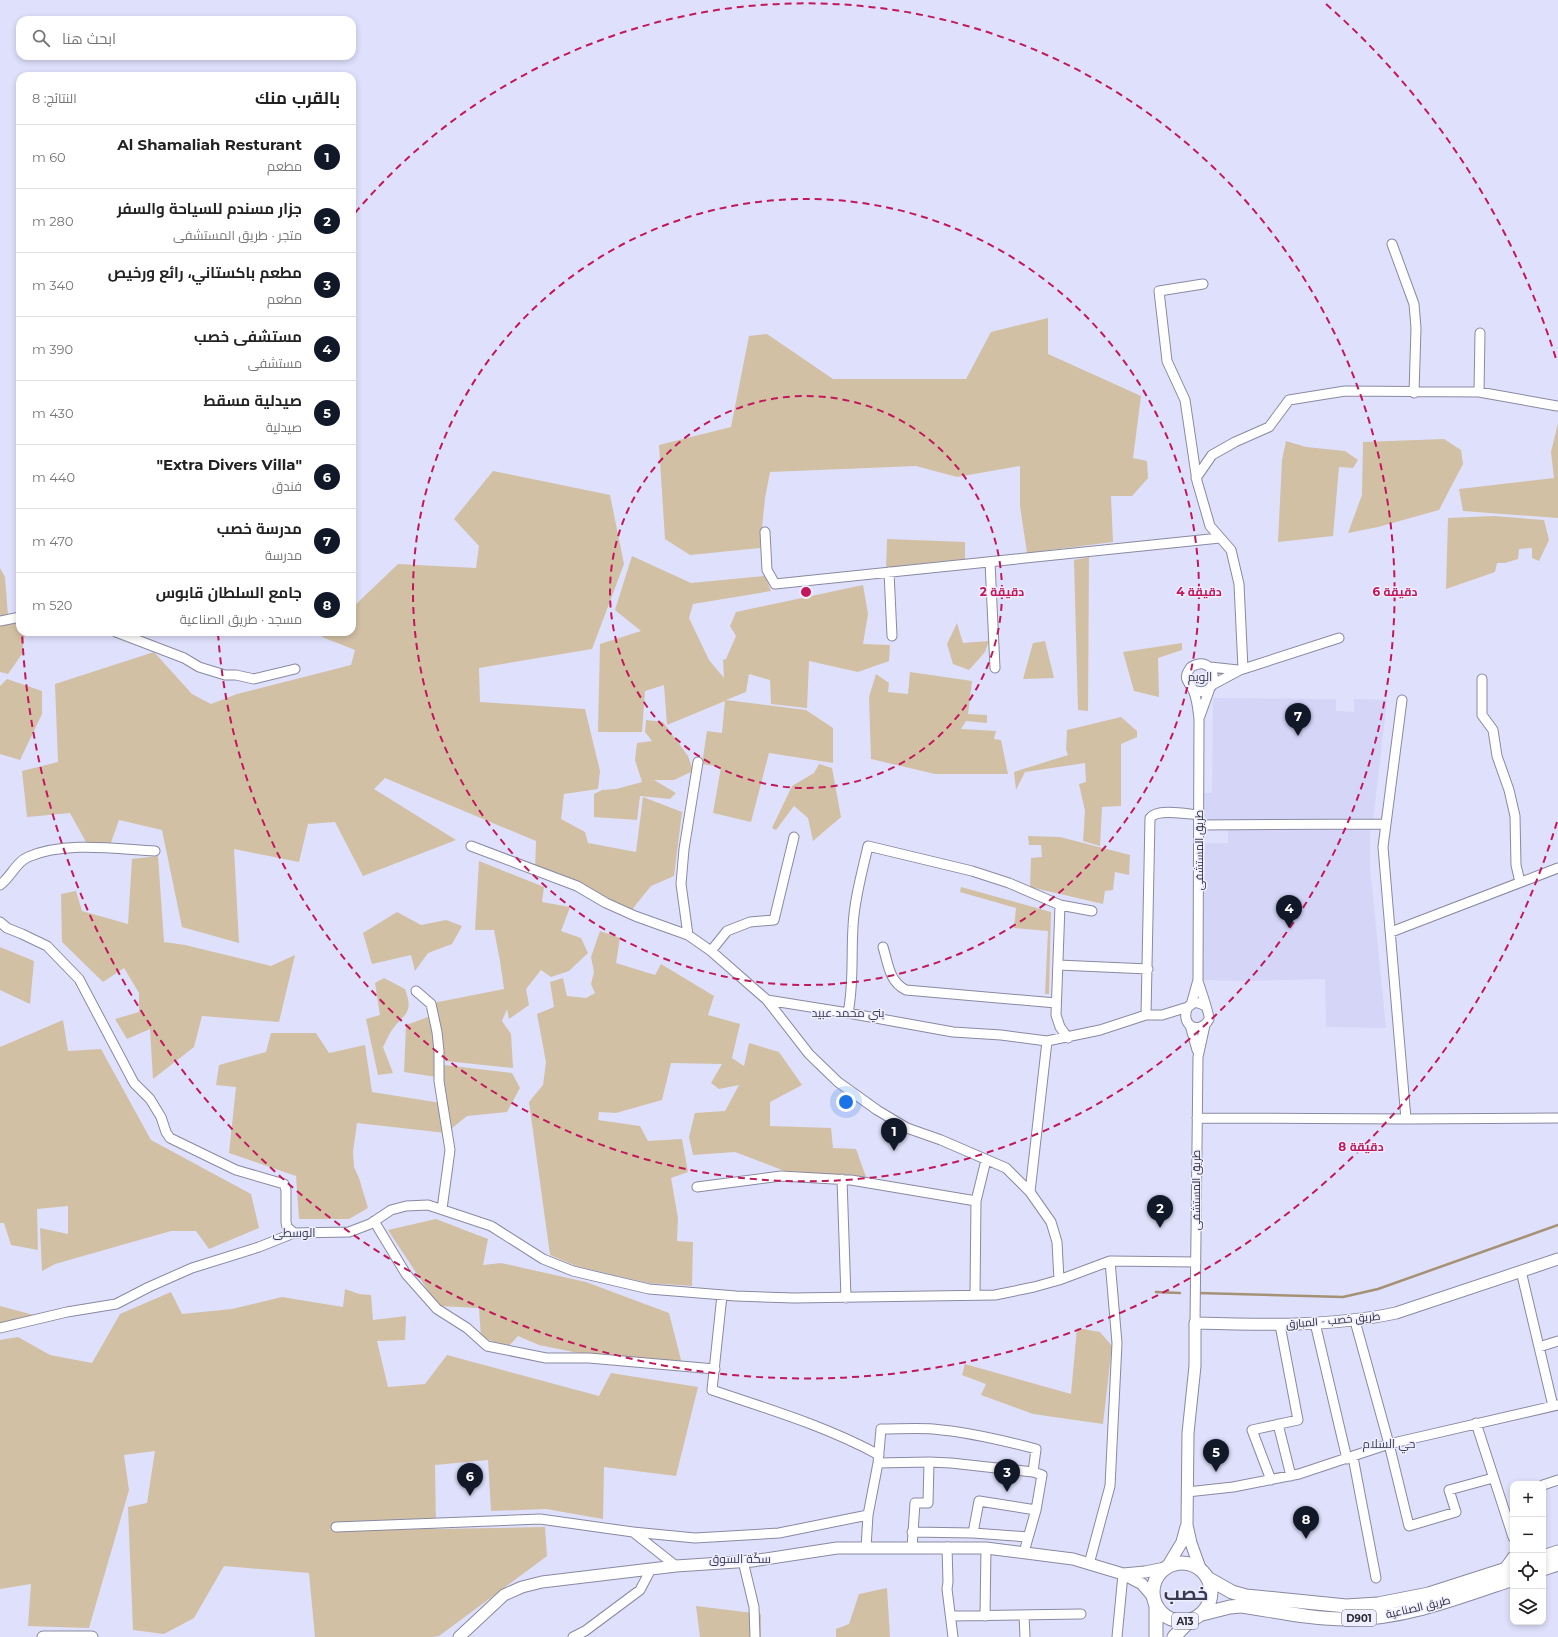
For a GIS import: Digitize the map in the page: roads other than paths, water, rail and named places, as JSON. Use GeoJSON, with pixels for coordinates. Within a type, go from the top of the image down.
{"type":"FeatureCollection","features":[{"type":"Feature","properties":{"kind":"highway"},"geometry":{"type":"LineString","coordinates":[[1166,1567],[1180,1562],[1194,1564],[1200,1568],[1209,1579]]}},
{"type":"Feature","properties":{"kind":"highway"},"geometry":{"type":"LineString","coordinates":[[1546,1568],[1558,1564]]}},
{"type":"Feature","properties":{"kind":"highway","name":"A13"},"geometry":{"type":"LineString","coordinates":[[1156,1637],[1155,1602],[1153,1591],[1156,1578],[1166,1567]]}},
{"type":"Feature","properties":{"kind":"highway","name":"طريق الصناعية"},"geometry":{"type":"LineString","coordinates":[[1209,1579],[1232,1592],[1246,1596],[1346,1606],[1378,1604],[1417,1596],[1507,1569]]}},
{"type":"Feature","properties":{"kind":"highway","name":"A13"},"geometry":{"type":"LineString","coordinates":[[1155,1602],[1160,1610],[1170,1618],[1182,1621],[1189,1620],[1202,1614],[1210,1601],[1212,1594],[1209,1579]]}},
{"type":"Feature","properties":{"kind":"highway","name":"طريق الصناعية"},"geometry":{"type":"LineString","coordinates":[[1202,1614],[1230,1607],[1241,1606],[1319,1618],[1348,1619],[1369,1617],[1429,1606],[1510,1580]]}},
{"type":"Feature","properties":{"kind":"highway","name":"A13"},"geometry":{"type":"LineString","coordinates":[[1174,1637],[1189,1620]]}},
{"type":"Feature","properties":{"kind":"main road","name":"طريق خصب - المبارق"},"geometry":{"type":"LineString","coordinates":[[1195,1323],[1280,1325],[1355,1321],[1396,1313],[1558,1259]]}},
{"type":"Feature","properties":{"kind":"main road"},"geometry":{"type":"LineString","coordinates":[[1195,1323],[1195,1366],[1188,1433],[1187,1525],[1191,1544],[1200,1568]]}},
{"type":"Feature","properties":{"kind":"main road"},"geometry":{"type":"LineString","coordinates":[[1123,1574],[1145,1572],[1166,1567],[1182,1542],[1187,1525]]}},
{"type":"Feature","properties":{"kind":"main road"},"geometry":{"type":"LineString","coordinates":[[458,1637],[504,1595],[522,1587],[542,1582],[676,1566],[743,1561],[837,1548],[986,1548],[1072,1559],[1123,1574],[1142,1584],[1155,1602]]}},
{"type":"Feature","properties":{"kind":"main road"},"geometry":{"type":"LineString","coordinates":[[43,1637],[92,1637]]}},
{"type":"Feature","properties":{"kind":"street"},"geometry":{"type":"LineString","coordinates":[[1392,244],[1414,304],[1416,328],[1414,393]]}},
{"type":"Feature","properties":{"kind":"street"},"geometry":{"type":"LineString","coordinates":[[1203,284],[1159,291],[1167,361],[1185,400],[1196,478],[1210,526],[1231,550],[1239,584],[1242,670]]}},
{"type":"Feature","properties":{"kind":"street"},"geometry":{"type":"LineString","coordinates":[[1479,392],[1480,333]]}},
{"type":"Feature","properties":{"kind":"street"},"geometry":{"type":"LineString","coordinates":[[1196,478],[1212,455],[1235,442],[1269,427],[1289,400],[1345,391],[1414,393],[1479,392],[1557,406]]}},
{"type":"Feature","properties":{"kind":"street"},"geometry":{"type":"LineString","coordinates":[[765,532],[767,570],[775,584],[1220,538]]}},
{"type":"Feature","properties":{"kind":"street"},"geometry":{"type":"LineString","coordinates":[[990,562],[995,668]]}},
{"type":"Feature","properties":{"kind":"street"},"geometry":{"type":"LineString","coordinates":[[889,572],[892,636]]}},
{"type":"Feature","properties":{"kind":"street"},"geometry":{"type":"LineString","coordinates":[[0,621],[16,618]]}},
{"type":"Feature","properties":{"kind":"street"},"geometry":{"type":"LineString","coordinates":[[126,636],[184,658],[199,667],[225,675],[236,675],[254,679],[294,669]]}},
{"type":"Feature","properties":{"kind":"street"},"geometry":{"type":"LineString","coordinates":[[1242,670],[1210,668],[1200,664],[1195,664],[1188,671],[1187,681],[1193,690],[1203,691],[1242,670],[1339,638]]}},
{"type":"Feature","properties":{"kind":"street"},"geometry":{"type":"LineString","coordinates":[[1210,668],[1214,677],[1211,686]]}},
{"type":"Feature","properties":{"kind":"street"},"geometry":{"type":"LineString","coordinates":[[1482,678],[1482,715],[1493,730],[1497,756],[1509,790],[1515,816],[1516,865],[1520,882]]}},
{"type":"Feature","properties":{"kind":"street","name":"طريق المستشفى"},"geometry":{"type":"LineString","coordinates":[[1200,719],[1211,686]]}},
{"type":"Feature","properties":{"kind":"street","name":"طريق المستشفى"},"geometry":{"type":"LineString","coordinates":[[1193,690],[1200,719],[1198,980],[1205,1006]]}},
{"type":"Feature","properties":{"kind":"street"},"geometry":{"type":"LineString","coordinates":[[1402,700],[1383,846],[1406,1119]]}},
{"type":"Feature","properties":{"kind":"street"},"geometry":{"type":"LineString","coordinates":[[688,935],[681,884],[684,849],[698,762]]}},
{"type":"Feature","properties":{"kind":"street"},"geometry":{"type":"LineString","coordinates":[[1146,1015],[1150,818],[1153,815],[1163,812],[1199,815]]}},
{"type":"Feature","properties":{"kind":"street"},"geometry":{"type":"LineString","coordinates":[[1199,825],[1386,824]]}},
{"type":"Feature","properties":{"kind":"street"},"geometry":{"type":"LineString","coordinates":[[711,951],[727,931],[750,922],[774,920],[794,837]]}},
{"type":"Feature","properties":{"kind":"street"},"geometry":{"type":"LineString","coordinates":[[471,846],[577,886],[606,903],[635,916],[688,935],[711,951],[767,1000],[809,1054],[838,1082],[877,1110],[907,1128],[941,1140],[1006,1168],[1030,1192],[1051,1222],[1057,1242],[1059,1280]]}},
{"type":"Feature","properties":{"kind":"street"},"geometry":{"type":"LineString","coordinates":[[848,1013],[852,991],[852,927],[855,902],[868,846],[972,871],[1009,883],[1060,904],[1092,911]]}},
{"type":"Feature","properties":{"kind":"street"},"geometry":{"type":"LineString","coordinates":[[0,884],[17,865],[27,857],[53,849],[77,848],[155,851]]}},
{"type":"Feature","properties":{"kind":"street"},"geometry":{"type":"LineString","coordinates":[[1391,932],[1558,868]]}},
{"type":"Feature","properties":{"kind":"street"},"geometry":{"type":"LineString","coordinates":[[1060,904],[1056,1015],[1060,1027],[1068,1038]]}},
{"type":"Feature","properties":{"kind":"street"},"geometry":{"type":"LineString","coordinates":[[0,922],[7,928],[47,946],[79,978],[134,1082],[150,1099],[161,1117],[166,1132],[170,1138],[236,1170],[284,1184],[286,1190],[286,1222],[287,1226],[294,1233]]}},
{"type":"Feature","properties":{"kind":"street"},"geometry":{"type":"LineString","coordinates":[[883,946],[894,981],[899,987],[906,990],[1056,1002]]}},
{"type":"Feature","properties":{"kind":"street"},"geometry":{"type":"LineString","coordinates":[[1058,965],[1148,969]]}},
{"type":"Feature","properties":{"kind":"street","name":"طريق المستشفى"},"geometry":{"type":"LineString","coordinates":[[1189,1006],[1198,980]]}},
{"type":"Feature","properties":{"kind":"street"},"geometry":{"type":"LineString","coordinates":[[416,991],[431,1004],[437,1032],[439,1051],[439,1081],[450,1150],[442,1209]]}},
{"type":"Feature","properties":{"kind":"street"},"geometry":{"type":"LineString","coordinates":[[767,1000],[952,1032],[1047,1041],[1068,1038],[1146,1015],[1162,1015],[1198,1003],[1205,1006],[1210,1016],[1205,1025],[1197,1028],[1162,1015]]}},
{"type":"Feature","properties":{"kind":"street"},"geometry":{"type":"LineString","coordinates":[[1189,1006],[1185,1015],[1189,1024]]}},
{"type":"Feature","properties":{"kind":"street","name":"طريق المستشفى"},"geometry":{"type":"LineString","coordinates":[[1189,1024],[1195,1041],[1198,1057]]}},
{"type":"Feature","properties":{"kind":"street","name":"طريق المستشفى"},"geometry":{"type":"LineString","coordinates":[[1195,1323],[1198,1057],[1205,1025]]}},
{"type":"Feature","properties":{"kind":"street"},"geometry":{"type":"LineString","coordinates":[[1030,1192],[1047,1041]]}},
{"type":"Feature","properties":{"kind":"street"},"geometry":{"type":"LineString","coordinates":[[1197,1118],[1558,1118]]}},
{"type":"Feature","properties":{"kind":"street"},"geometry":{"type":"LineString","coordinates":[[975,1295],[976,1201],[986,1160]]}},
{"type":"Feature","properties":{"kind":"street"},"geometry":{"type":"LineString","coordinates":[[697,1187],[781,1176],[842,1179],[976,1201]]}},
{"type":"Feature","properties":{"kind":"street"},"geometry":{"type":"LineString","coordinates":[[842,1179],[846,1298]]}},
{"type":"Feature","properties":{"kind":"street"},"geometry":{"type":"LineString","coordinates":[[0,1328],[67,1312],[116,1304],[149,1287],[192,1268],[259,1247],[294,1233],[349,1232],[374,1221],[391,1210],[406,1206],[428,1205],[442,1209],[491,1226],[543,1259],[573,1270],[649,1289],[794,1298],[995,1295],[1059,1280],[1110,1261],[1196,1262]]}},
{"type":"Feature","properties":{"kind":"street"},"geometry":{"type":"LineString","coordinates":[[374,1221],[406,1274],[437,1309],[467,1328],[487,1346],[546,1358],[589,1358],[714,1370]]}},
{"type":"Feature","properties":{"kind":"street"},"geometry":{"type":"LineString","coordinates":[[1089,1564],[1110,1486],[1117,1343],[1110,1261]]}},
{"type":"Feature","properties":{"kind":"street"},"geometry":{"type":"LineString","coordinates":[[1187,1492],[1291,1476],[1350,1458],[1389,1444],[1556,1405],[1539,1347],[1521,1271]]}},
{"type":"Feature","properties":{"kind":"street"},"geometry":{"type":"LineString","coordinates":[[722,1294],[712,1390],[788,1416],[852,1441],[878,1459],[986,1466],[1033,1472],[1042,1475],[1036,1510],[1024,1552]]}},
{"type":"Feature","properties":{"kind":"street"},"geometry":{"type":"LineString","coordinates":[[1355,1321],[1389,1444],[1409,1526],[1456,1512],[1449,1490],[1493,1478]]}},
{"type":"Feature","properties":{"kind":"street"},"geometry":{"type":"LineString","coordinates":[[1315,1323],[1350,1458],[1376,1578]]}},
{"type":"Feature","properties":{"kind":"street"},"geometry":{"type":"LineString","coordinates":[[1271,1480],[1252,1430],[1298,1420],[1280,1325]]}},
{"type":"Feature","properties":{"kind":"street"},"geometry":{"type":"LineString","coordinates":[[1539,1347],[1558,1341]]}},
{"type":"Feature","properties":{"kind":"street"},"geometry":{"type":"LineString","coordinates":[[1476,1423],[1510,1528]]}},
{"type":"Feature","properties":{"kind":"street"},"geometry":{"type":"LineString","coordinates":[[1278,1424],[1291,1476]]}},
{"type":"Feature","properties":{"kind":"street"},"geometry":{"type":"LineString","coordinates":[[866,1548],[868,1515],[878,1459],[881,1429],[932,1429],[981,1436],[1036,1449],[1033,1472]]}},
{"type":"Feature","properties":{"kind":"street"},"geometry":{"type":"LineString","coordinates":[[912,1548],[915,1503],[928,1503],[929,1462]]}},
{"type":"Feature","properties":{"kind":"street"},"geometry":{"type":"LineString","coordinates":[[1546,1484],[1558,1480]]}},
{"type":"Feature","properties":{"kind":"street"},"geometry":{"type":"LineString","coordinates":[[973,1533],[979,1501],[1036,1510]]}},
{"type":"Feature","properties":{"kind":"street"},"geometry":{"type":"LineString","coordinates":[[336,1527],[540,1519],[633,1532],[696,1538],[779,1533],[868,1515]]}},
{"type":"Feature","properties":{"kind":"street"},"geometry":{"type":"LineString","coordinates":[[633,1532],[676,1566]]}},
{"type":"Feature","properties":{"kind":"street"},"geometry":{"type":"LineString","coordinates":[[912,1532],[973,1533],[1028,1537]]}},
{"type":"Feature","properties":{"kind":"street"},"geometry":{"type":"LineString","coordinates":[[946,1547],[947,1589],[953,1637]]}},
{"type":"Feature","properties":{"kind":"street"},"geometry":{"type":"LineString","coordinates":[[985,1616],[986,1548]]}},
{"type":"Feature","properties":{"kind":"street"},"geometry":{"type":"LineString","coordinates":[[743,1561],[754,1607],[755,1637]]}},
{"type":"Feature","properties":{"kind":"street"},"geometry":{"type":"LineString","coordinates":[[573,1637],[585,1631],[640,1590],[651,1569]]}},
{"type":"Feature","properties":{"kind":"street"},"geometry":{"type":"LineString","coordinates":[[1118,1637],[1123,1574]]}},
{"type":"Feature","properties":{"kind":"street"},"geometry":{"type":"LineString","coordinates":[[951,1616],[1081,1614]]}},
{"type":"Feature","properties":{"kind":"street"},"geometry":{"type":"LineString","coordinates":[[1024,1615],[1025,1637]]}},
{"type":"Feature","properties":{"kind":"waterway"},"geometry":{"type":"LineString","coordinates":[[1198,1293],[1343,1297],[1378,1289],[1558,1225]]}},
{"type":"Feature","properties":{"kind":"waterway"},"geometry":{"type":"LineString","coordinates":[[1156,1292],[1180,1293]]}},
{"type":"Feature","properties":{"kind":"place","name":"مدرسة خصب"},"geometry":{"type":"Point","coordinates":[1298,736]}},
{"type":"Feature","properties":{"kind":"place","name":"مستشفى خصب"},"geometry":{"type":"Point","coordinates":[1289,928]}},
{"type":"Feature","properties":{"kind":"place","name":"Al Shamaliah Resturant"},"geometry":{"type":"Point","coordinates":[894,1151]}},
{"type":"Feature","properties":{"kind":"place","name":"جزار مسندم للسياحة والسفر"},"geometry":{"type":"Point","coordinates":[1160,1228]}},
{"type":"Feature","properties":{"kind":"place","name":"صيدلية مسقط"},"geometry":{"type":"Point","coordinates":[1216,1472]}},
{"type":"Feature","properties":{"kind":"place","name":"مطعم باكستاني، رائع ورخيص"},"geometry":{"type":"Point","coordinates":[1007,1492]}},
{"type":"Feature","properties":{"kind":"place","name":"\"Extra Divers Villa\""},"geometry":{"type":"Point","coordinates":[470,1496]}},
{"type":"Feature","properties":{"kind":"place","name":"جامع السلطان قابوس"},"geometry":{"type":"Point","coordinates":[1306,1539]}},
{"type":"Feature","properties":{"kind":"district","name":"الويم"},"geometry":{"type":"Point","coordinates":[1200,677]}},
{"type":"Feature","properties":{"kind":"district","name":"بني محمد عبيد"},"geometry":{"type":"Point","coordinates":[848,1013]}},
{"type":"Feature","properties":{"kind":"district","name":"الوسطى"},"geometry":{"type":"Point","coordinates":[294,1233]}},
{"type":"Feature","properties":{"kind":"district","name":"حي السلام"},"geometry":{"type":"Point","coordinates":[1389,1444]}},
{"type":"Feature","properties":{"kind":"district","name":"سكّة السوق"},"geometry":{"type":"Point","coordinates":[740,1559]}},
{"type":"Feature","properties":{"kind":"district","name":"خصب"},"geometry":{"type":"Point","coordinates":[1186,1593]}}]}
